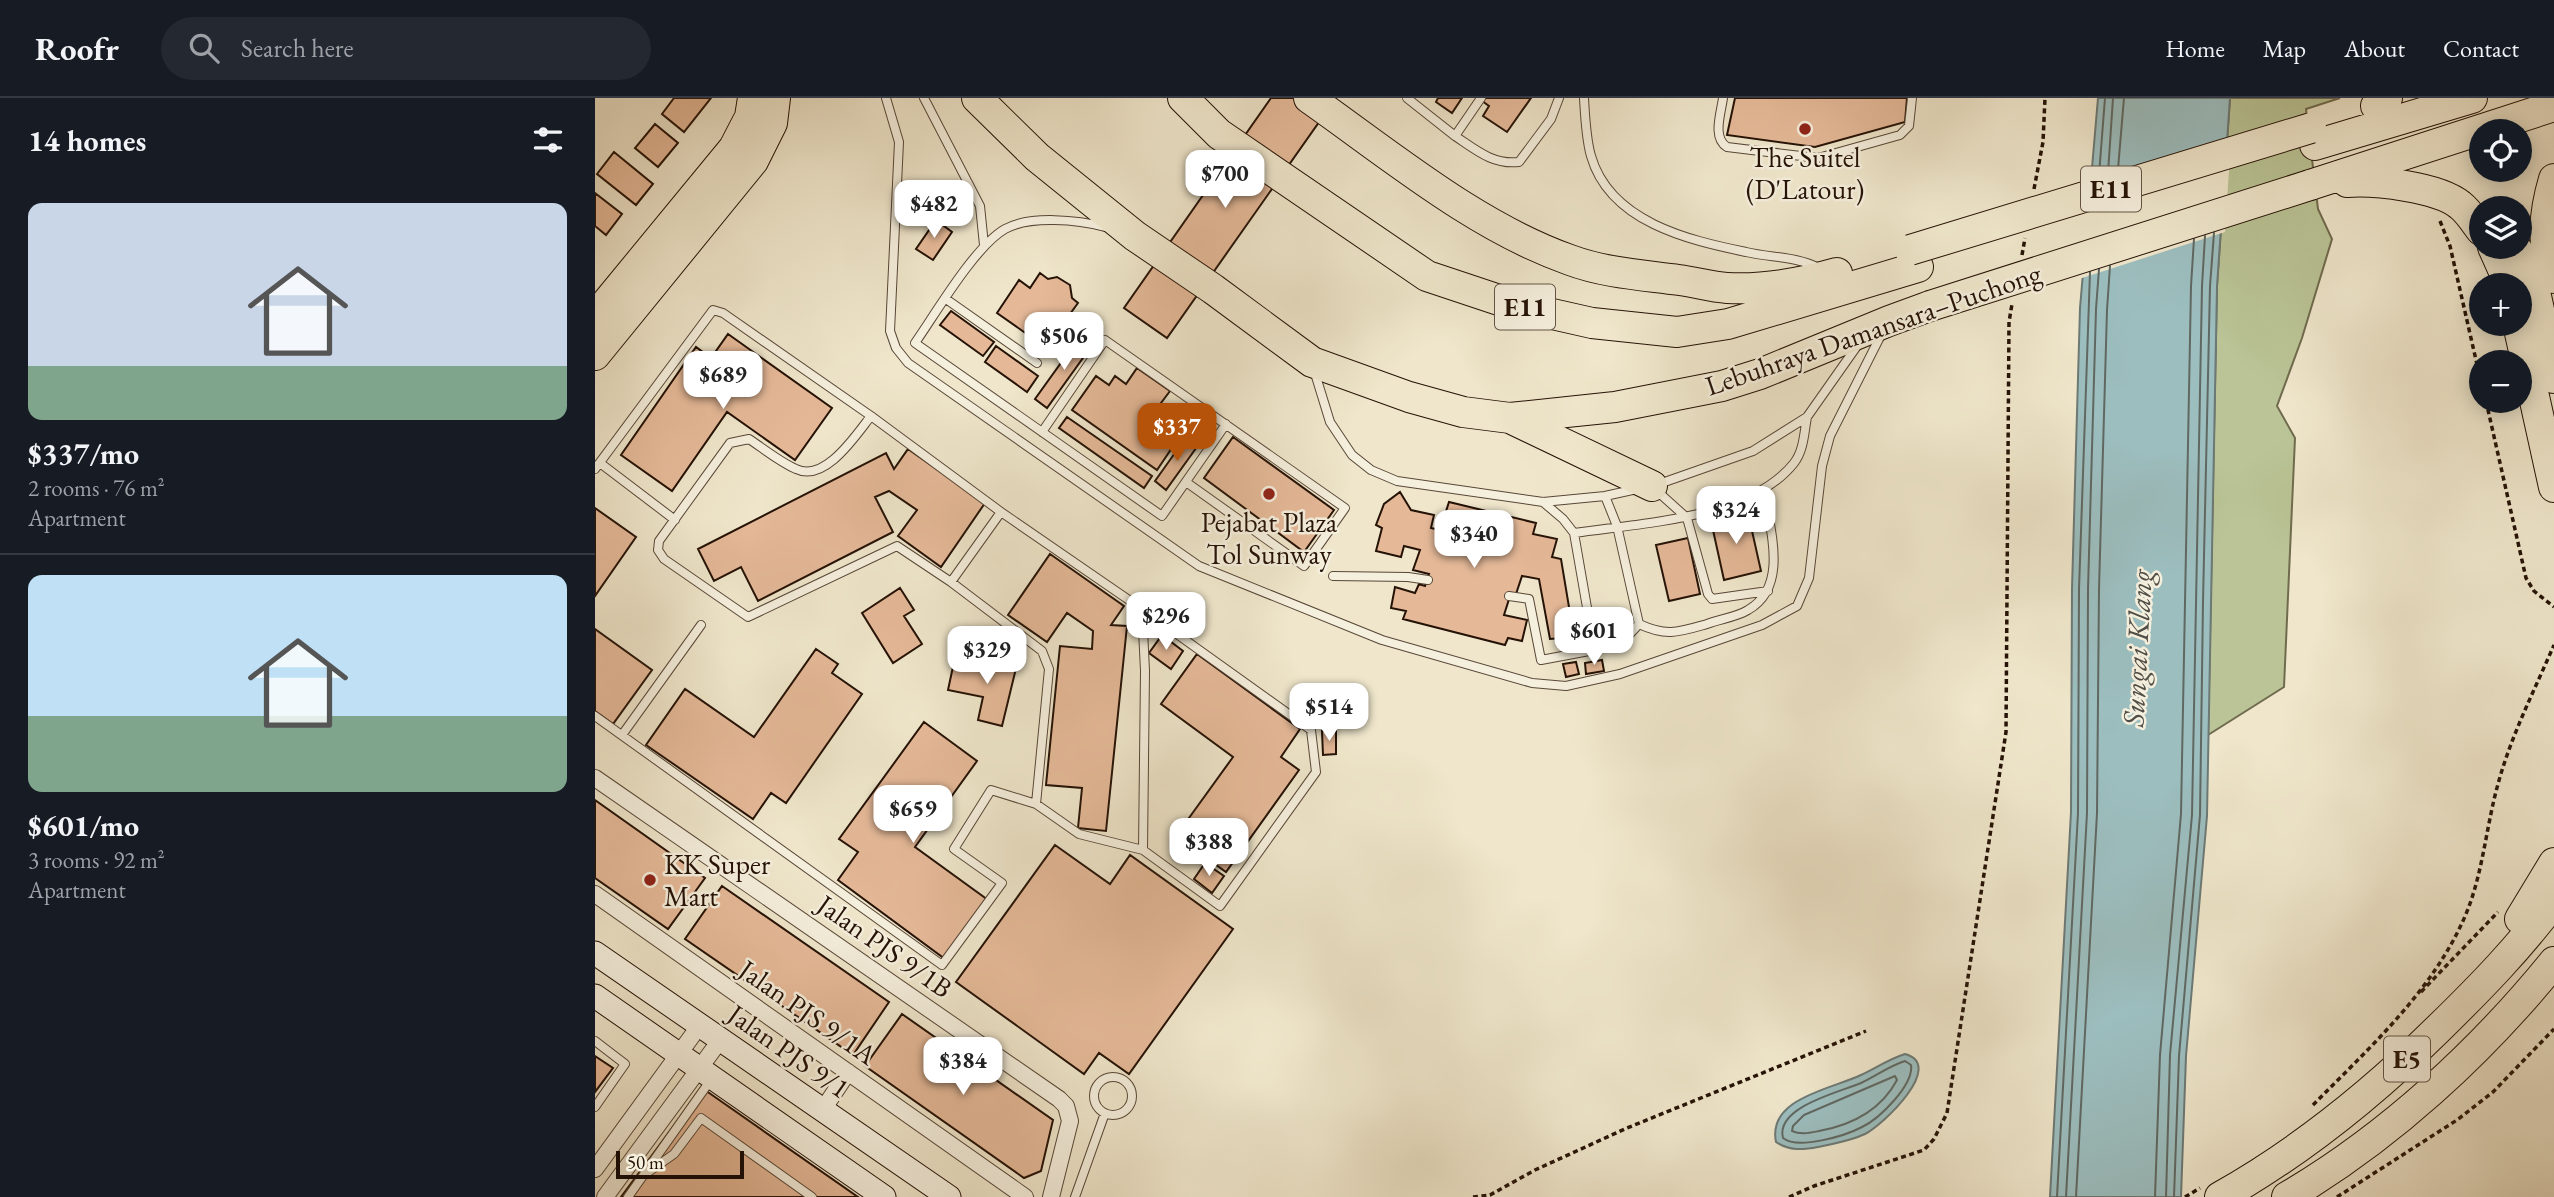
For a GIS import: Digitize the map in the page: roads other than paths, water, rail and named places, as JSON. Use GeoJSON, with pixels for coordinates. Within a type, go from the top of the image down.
{"type":"FeatureCollection","features":[{"type":"Feature","properties":{"kind":"highway"},"geometry":{"type":"LineString","coordinates":[[595,317],[734,148],[750,117],[753,98]]}},
{"type":"Feature","properties":{"kind":"highway"},"geometry":{"type":"LineString","coordinates":[[595,355],[753,161],[772,123],[775,98]]}},
{"type":"Feature","properties":{"kind":"highway","name":"Lebuhraya Damansara–Puchong"},"geometry":{"type":"LineString","coordinates":[[977,98],[1037,157],[1135,236],[1312,362],[1453,410],[1510,418],[1615,407],[1722,386],[1761,374],[1930,306],[2554,106]]}},
{"type":"Feature","properties":{"kind":"highway","name":"Lebuhraya Damansara–Puchong"},"geometry":{"type":"LineString","coordinates":[[1183,98],[1219,134],[1427,276],[1517,306],[1592,323],[1677,332],[1728,324],[1914,258],[2313,136],[2472,98]]}},
{"type":"Feature","properties":{"kind":"highway","name":"Lebuhraya Damansara–Puchong"},"geometry":{"type":"LineString","coordinates":[[1309,98],[1429,183],[1488,220],[1531,244],[1571,261],[1624,274],[1727,288],[1783,285],[1914,258]]}},
{"type":"Feature","properties":{"kind":"highway","name":"Lebuhraya Damansara–Puchong"},"geometry":{"type":"LineString","coordinates":[[2313,136],[2382,102],[2407,98]]}},
{"type":"Feature","properties":{"kind":"highway"},"geometry":{"type":"LineString","coordinates":[[2554,179],[2546,205],[2544,231],[2554,278]]}},
{"type":"Feature","properties":{"kind":"highway"},"geometry":{"type":"LineString","coordinates":[[2310,185],[2358,181],[2400,184],[2458,211]]}},
{"type":"Feature","properties":{"kind":"highway"},"geometry":{"type":"LineString","coordinates":[[2524,259],[2531,269],[2554,378]]}},
{"type":"Feature","properties":{"kind":"highway"},"geometry":{"type":"LineString","coordinates":[[2521,336],[2554,487]]}},
{"type":"Feature","properties":{"kind":"highway"},"geometry":{"type":"LineString","coordinates":[[1510,418],[1652,486]]}},
{"type":"Feature","properties":{"kind":"highway"},"geometry":{"type":"LineString","coordinates":[[2476,992],[2554,863]]}},
{"type":"Feature","properties":{"kind":"highway","name":"E5"},"geometry":{"type":"LineString","coordinates":[[2227,1193],[2339,1119],[2391,1075],[2476,992],[2539,922],[2554,901]]}},
{"type":"Feature","properties":{"kind":"highway","name":"E5"},"geometry":{"type":"LineString","coordinates":[[2287,1197],[2365,1144],[2424,1097],[2520,1003],[2554,962]]}},
{"type":"Feature","properties":{"kind":"street","name":"Jalan PJS 9/1B"},"geometry":{"type":"LineString","coordinates":[[595,778],[1059,1099],[1066,1106],[1070,1121],[1051,1197]]}},
{"type":"Feature","properties":{"kind":"street","name":"Jalan PJS 9/1A"},"geometry":{"type":"LineString","coordinates":[[595,894],[1025,1197]]}},
{"type":"Feature","properties":{"kind":"street","name":"Jalan PJS 9/1"},"geometry":{"type":"LineString","coordinates":[[595,953],[949,1197]]}},
{"type":"Feature","properties":{"kind":"street"},"geometry":{"type":"LineString","coordinates":[[595,996],[884,1197]]}},
{"type":"Feature","properties":{"kind":"street"},"geometry":{"type":"LineString","coordinates":[[595,1168],[700,1025]]}},
{"type":"Feature","properties":{"kind":"street"},"geometry":{"type":"LineString","coordinates":[[605,1197],[706,1074],[721,1039]]}},
{"type":"Feature","properties":{"kind":"street"},"geometry":{"type":"LineString","coordinates":[[822,1111],[848,1072]]}},
{"type":"Feature","properties":{"kind":"lane"},"geometry":{"type":"LineString","coordinates":[[885,98],[899,142],[890,331],[896,348],[908,363],[1199,566],[1382,640],[1532,683],[1566,686],[1620,674],[1762,625],[1797,607],[1809,578],[1822,466],[1830,436],[1881,324]]}},
{"type":"Feature","properties":{"kind":"lane"},"geometry":{"type":"LineString","coordinates":[[924,98],[980,206],[984,245]]}},
{"type":"Feature","properties":{"kind":"lane"},"geometry":{"type":"LineString","coordinates":[[1407,98],[1455,136],[1497,162],[1519,162],[1551,119],[1559,98]]}},
{"type":"Feature","properties":{"kind":"lane"},"geometry":{"type":"LineString","coordinates":[[1455,136],[1481,98]]}},
{"type":"Feature","properties":{"kind":"lane"},"geometry":{"type":"LineString","coordinates":[[1723,98],[1718,138],[1721,144],[1727,147],[1818,158],[1900,135],[1909,126],[1912,98]]}},
{"type":"Feature","properties":{"kind":"lane"},"geometry":{"type":"LineString","coordinates":[[1582,100],[1591,156],[1606,188],[1634,214],[1678,235],[1748,253],[1804,261],[1831,274]]}},
{"type":"Feature","properties":{"kind":"lane"},"geometry":{"type":"LineString","coordinates":[[1135,236],[1083,221],[1034,222],[1006,228],[984,245],[915,343],[1162,516],[1226,424]]}},
{"type":"Feature","properties":{"kind":"lane"},"geometry":{"type":"LineString","coordinates":[[946,299],[1037,363]]}},
{"type":"Feature","properties":{"kind":"lane"},"geometry":{"type":"LineString","coordinates":[[595,716],[942,965],[1002,883],[954,849],[991,790],[1037,804],[1079,834],[1143,850],[1220,906],[1316,772],[1311,730],[1000,512],[871,416],[723,313],[713,310],[597,466],[675,520]]}},
{"type":"Feature","properties":{"kind":"lane"},"geometry":{"type":"LineString","coordinates":[[1312,362],[1330,422],[1352,455],[1370,470],[1397,481],[1543,502],[1605,496],[1652,486],[1753,451],[1807,417],[1843,364],[1881,324]]}},
{"type":"Feature","properties":{"kind":"lane"},"geometry":{"type":"LineString","coordinates":[[1042,432],[1105,340],[1345,508],[1304,566],[1186,482]]}},
{"type":"Feature","properties":{"kind":"lane"},"geometry":{"type":"LineString","coordinates":[[871,416],[837,459],[810,471],[798,471],[749,439],[730,443],[659,541],[658,550],[664,558],[748,617],[897,546],[951,582],[1042,650],[1049,669],[1037,804]]}},
{"type":"Feature","properties":{"kind":"lane"},"geometry":{"type":"LineString","coordinates":[[1574,533],[1687,518],[1764,490],[1795,463],[1802,450],[1807,417]]}},
{"type":"Feature","properties":{"kind":"lane"},"geometry":{"type":"LineString","coordinates":[[1652,486],[1687,518],[1708,594],[1712,599],[1768,591]]}},
{"type":"Feature","properties":{"kind":"lane"},"geometry":{"type":"LineString","coordinates":[[1639,624],[1656,632],[1676,633],[1748,610],[1768,591],[1775,568],[1764,490]]}},
{"type":"Feature","properties":{"kind":"lane"},"geometry":{"type":"LineString","coordinates":[[1605,496],[1617,526],[1639,624]]}},
{"type":"Feature","properties":{"kind":"lane"},"geometry":{"type":"LineString","coordinates":[[1543,502],[1563,519],[1574,533],[1589,619],[1589,651]]}},
{"type":"Feature","properties":{"kind":"lane"},"geometry":{"type":"LineString","coordinates":[[951,582],[1000,512]]}},
{"type":"Feature","properties":{"kind":"lane"},"geometry":{"type":"LineString","coordinates":[[1333,576],[1408,577],[1428,580]]}},
{"type":"Feature","properties":{"kind":"lane"},"geometry":{"type":"LineString","coordinates":[[1509,596],[1529,599],[1541,660],[1589,651],[1627,637],[1639,624]]}},
{"type":"Feature","properties":{"kind":"lane"},"geometry":{"type":"LineString","coordinates":[[1142,609],[1145,671],[1143,850]]}},
{"type":"Feature","properties":{"kind":"lane"},"geometry":{"type":"LineString","coordinates":[[622,735],[701,625]]}},
{"type":"Feature","properties":{"kind":"lane"},"geometry":{"type":"LineString","coordinates":[[595,1041],[625,1064],[595,1107]]}},
{"type":"Feature","properties":{"kind":"lane"},"geometry":{"type":"LineString","coordinates":[[628,1197],[706,1074]]}},
{"type":"Feature","properties":{"kind":"lane"},"geometry":{"type":"LineString","coordinates":[[1108,1077],[1121,1078],[1133,1093],[1131,1105],[1121,1114],[1105,1113],[1095,1103],[1095,1090],[1102,1080],[1108,1077]]}},
{"type":"Feature","properties":{"kind":"lane"},"geometry":{"type":"LineString","coordinates":[[1075,1197],[1105,1113]]}},
{"type":"Feature","properties":{"kind":"lane"},"geometry":{"type":"LineString","coordinates":[[644,1175],[674,1154],[701,1118],[812,1197]]}},
{"type":"Feature","properties":{"kind":"water","name":"Sungai Klang"},"geometry":{"type":"Polygon","coordinates":[[[2098,98],[2230,98],[2217,286],[2207,816],[2186,1056],[2181,1197],[2050,1197],[2071,812],[2072,589],[2080,308],[2098,98]]]}},
{"type":"Feature","properties":{"kind":"water"},"geometry":{"type":"Polygon","coordinates":[[[1905,1054],[1916,1060],[1919,1070],[1915,1082],[1896,1108],[1874,1128],[1853,1139],[1812,1148],[1791,1148],[1776,1142],[1776,1127],[1781,1115],[1791,1105],[1905,1054]]]}},
{"type":"Feature","properties":{"kind":"place","name":"The Suitel (D'Latour)"},"geometry":{"type":"Point","coordinates":[1805,129]}},
{"type":"Feature","properties":{"kind":"place","name":"Pejabat Plaza Tol Sunway"},"geometry":{"type":"Point","coordinates":[1269,494]}},
{"type":"Feature","properties":{"kind":"place","name":"KK Super Mart"},"geometry":{"type":"Point","coordinates":[650,880]}}]}
